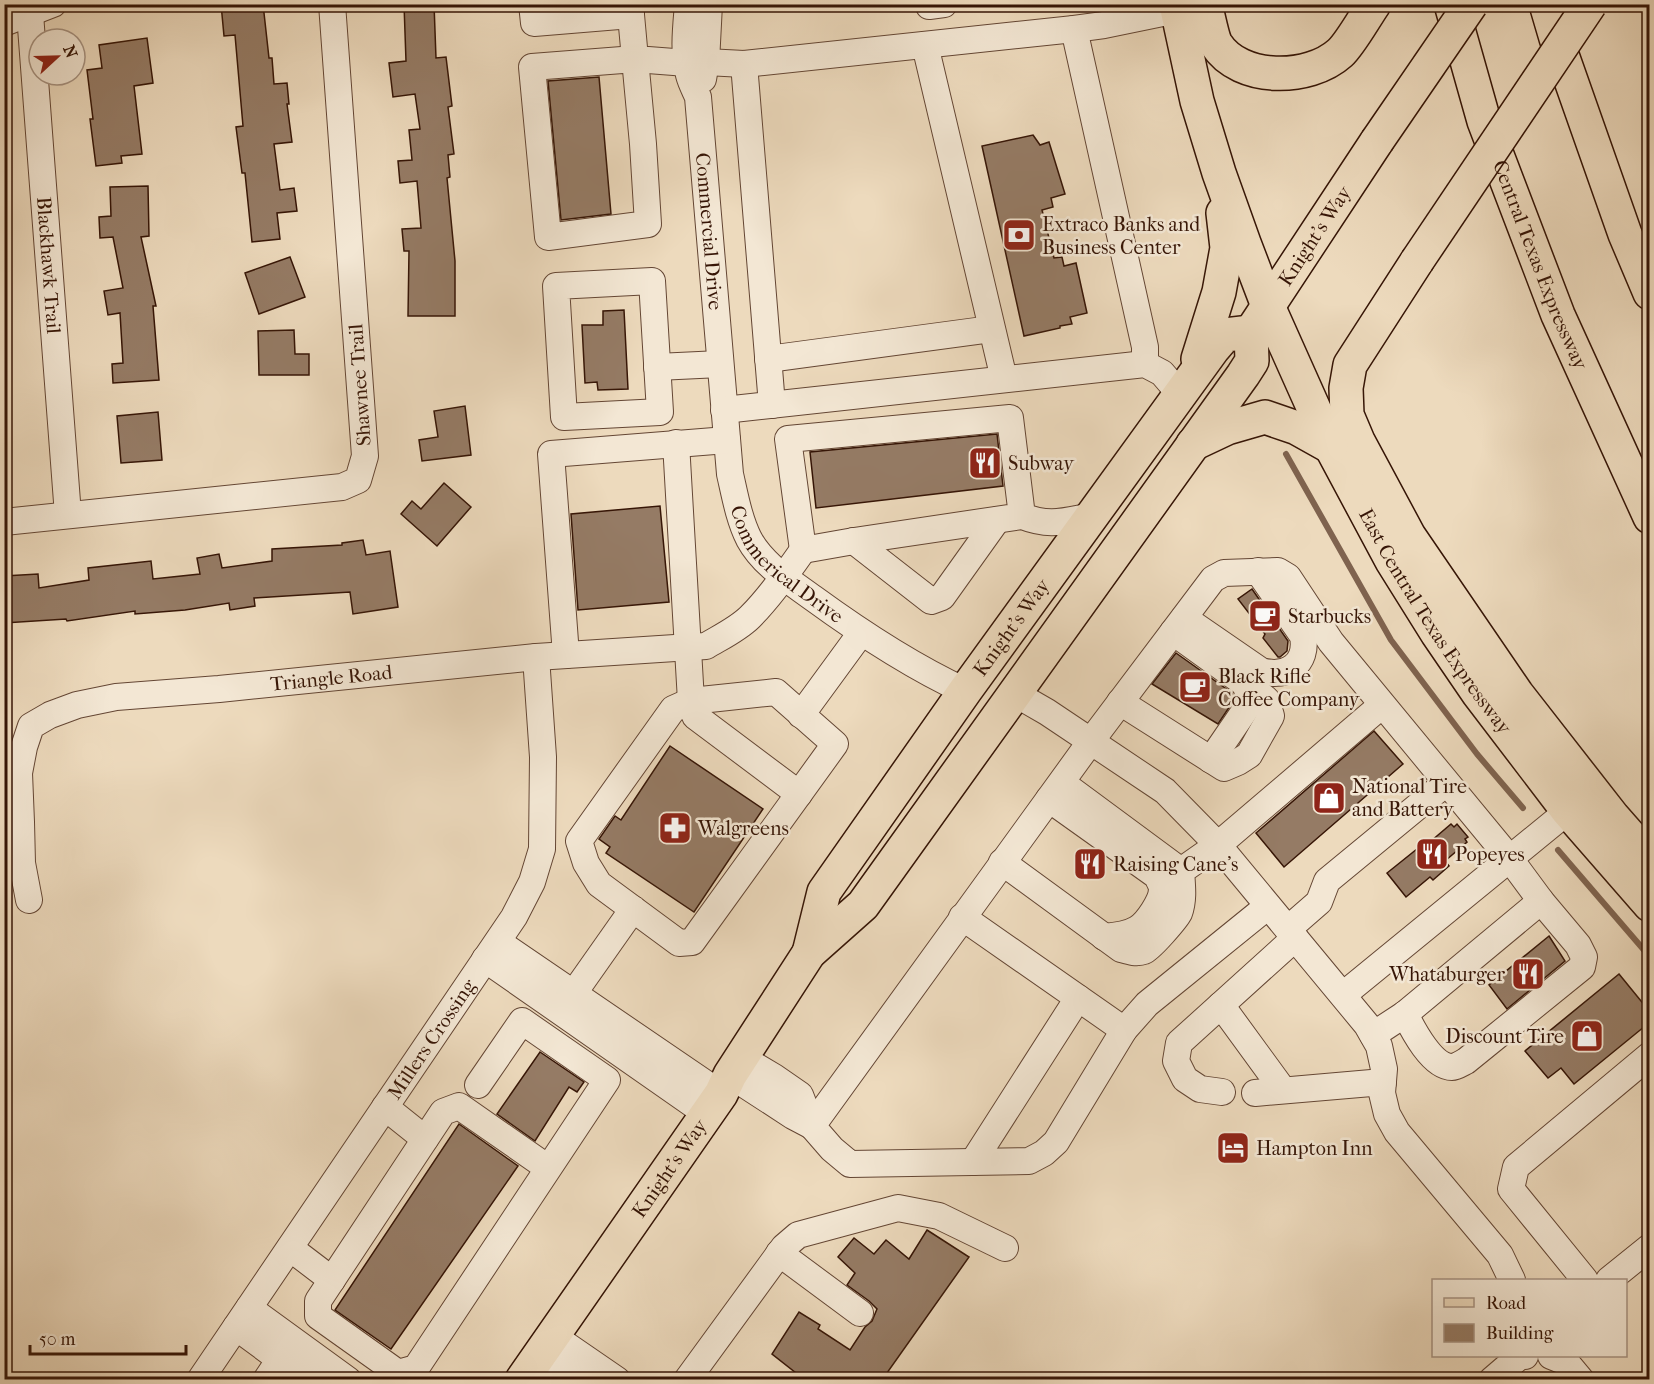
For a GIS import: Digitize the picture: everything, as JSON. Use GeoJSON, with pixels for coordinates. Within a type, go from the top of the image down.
{"type":"FeatureCollection","features":[{"type":"Feature","properties":{"kind":"main road"},"geometry":{"type":"LineString","coordinates":[[1186,6],[1216,44],[1234,62],[1257,71],[1298,73],[1322,66],[1341,53],[1374,4]]}},
{"type":"Feature","properties":{"kind":"main road","name":"Central Texas Expressway"},"geometry":{"type":"LineString","coordinates":[[1451,4],[1484,121],[1558,315],[1650,517]]}},
{"type":"Feature","properties":{"kind":"main road","name":"Knight's Way"},"geometry":{"type":"LineString","coordinates":[[522,1380],[725,1085],[809,953],[863,905],[1252,361],[1259,319],[1471,4]]}},
{"type":"Feature","properties":{"kind":"main road"},"geometry":{"type":"LineString","coordinates":[[1546,4],[1625,234],[1650,293]]}},
{"type":"Feature","properties":{"kind":"main road"},"geometry":{"type":"LineString","coordinates":[[1590,4],[1350,365],[1346,388],[1347,415],[1358,441],[1409,536],[1516,694],[1613,817],[1650,859]]}},
{"type":"Feature","properties":{"kind":"main road"},"geometry":{"type":"LineString","coordinates":[[1186,6],[1197,101],[1219,172],[1227,248],[1219,291],[1186,387]]}},
{"type":"Feature","properties":{"kind":"main road","name":"East Central Texas Expressway"},"geometry":{"type":"LineString","coordinates":[[1219,172],[1244,243],[1259,319],[1392,561],[1478,693],[1568,812],[1650,905]]}},
{"type":"Feature","properties":{"kind":"main road","name":"Knight's Way"},"geometry":{"type":"LineString","coordinates":[[809,953],[825,892],[965,691],[1226,335],[1259,319]]}},
{"type":"Feature","properties":{"kind":"main road"},"geometry":{"type":"LineString","coordinates":[[1192,445],[1227,428],[1265,417],[1297,428],[1331,447]]}},
{"type":"Feature","properties":{"kind":"main road"},"geometry":{"type":"LineString","coordinates":[[914,834],[920,792],[957,739],[975,707],[974,697],[965,691]]}},
{"type":"Feature","properties":{"kind":"street","name":"Shawnee Trail"},"geometry":{"type":"LineString","coordinates":[[4,522],[342,488],[358,480],[365,456],[332,4]]}},
{"type":"Feature","properties":{"kind":"street"},"geometry":{"type":"LineString","coordinates":[[532,4],[534,23],[631,10],[635,60],[644,144],[648,224],[548,237],[532,67],[635,60],[744,64],[1104,26],[1186,6]]}},
{"type":"Feature","properties":{"kind":"street"},"geometry":{"type":"LineString","coordinates":[[688,4],[686,39],[696,63]]}},
{"type":"Feature","properties":{"kind":"street"},"geometry":{"type":"LineString","coordinates":[[696,63],[710,4]]}},
{"type":"Feature","properties":{"kind":"street"},"geometry":{"type":"LineString","coordinates":[[929,4],[929,6],[944,4]]}},
{"type":"Feature","properties":{"kind":"street","name":"Blackhawk Trail"},"geometry":{"type":"LineString","coordinates":[[41,9],[68,515]]}},
{"type":"Feature","properties":{"kind":"street"},"geometry":{"type":"LineString","coordinates":[[4,23],[41,9]]}},
{"type":"Feature","properties":{"kind":"street"},"geometry":{"type":"LineString","coordinates":[[1074,29],[1145,347],[1144,364]]}},
{"type":"Feature","properties":{"kind":"street"},"geometry":{"type":"LineString","coordinates":[[925,45],[1004,379]]}},
{"type":"Feature","properties":{"kind":"street","name":"Commercial Drive"},"geometry":{"type":"LineString","coordinates":[[696,63],[690,76],[698,97],[720,364]]}},
{"type":"Feature","properties":{"kind":"street"},"geometry":{"type":"LineString","coordinates":[[744,64],[772,405]]}},
{"type":"Feature","properties":{"kind":"street"},"geometry":{"type":"LineString","coordinates":[[652,281],[657,367],[660,412],[564,417],[556,286],[652,281]]}},
{"type":"Feature","properties":{"kind":"street"},"geometry":{"type":"LineString","coordinates":[[768,359],[991,329]]}},
{"type":"Feature","properties":{"kind":"street"},"geometry":{"type":"LineString","coordinates":[[657,367],[720,364]]}},
{"type":"Feature","properties":{"kind":"street","name":"Commerical Drive"},"geometry":{"type":"LineString","coordinates":[[720,364],[730,474],[742,523],[755,548],[766,562],[784,577],[861,633],[941,680],[965,691]]}},
{"type":"Feature","properties":{"kind":"street"},"geometry":{"type":"LineString","coordinates":[[724,410],[1144,364],[1186,387]]}},
{"type":"Feature","properties":{"kind":"street"},"geometry":{"type":"LineString","coordinates":[[1022,516],[1010,418],[788,439],[803,550],[1022,516],[1036,522],[1054,523],[1092,516]]}},
{"type":"Feature","properties":{"kind":"street"},"geometry":{"type":"LineString","coordinates":[[566,655],[550,454],[727,440]]}},
{"type":"Feature","properties":{"kind":"street"},"geometry":{"type":"LineString","coordinates":[[676,443],[691,701],[694,716],[799,794]]}},
{"type":"Feature","properties":{"kind":"street"},"geometry":{"type":"LineString","coordinates":[[854,541],[931,601],[942,597],[997,520]]}},
{"type":"Feature","properties":{"kind":"street","name":"Triangle Road"},"geometry":{"type":"LineString","coordinates":[[29,900],[22,863],[19,773],[31,726],[50,715],[77,705],[116,697],[219,689],[536,657],[706,646],[749,618],[784,577],[803,550]]}},
{"type":"Feature","properties":{"kind":"street"},"geometry":{"type":"LineString","coordinates":[[1178,625],[1261,671],[1272,674],[1286,672],[1303,654],[1305,647],[1303,636],[1258,571]]}},
{"type":"Feature","properties":{"kind":"street"},"geometry":{"type":"LineString","coordinates":[[812,1126],[1120,702],[1213,579],[1224,573],[1278,571],[1288,577],[1331,642],[1510,859],[1578,945],[1584,957],[1582,967],[1466,1062],[1453,1067],[1441,1064],[1433,1056],[1418,1039],[1405,1014]]}},
{"type":"Feature","properties":{"kind":"street"},"geometry":{"type":"LineString","coordinates":[[1120,702],[1224,768],[1249,755],[1271,716],[1266,699],[1246,685],[1178,625]]}},
{"type":"Feature","properties":{"kind":"street"},"geometry":{"type":"LineString","coordinates":[[801,714],[861,633]]}},
{"type":"Feature","properties":{"kind":"street"},"geometry":{"type":"LineString","coordinates":[[1297,687],[1331,642]]}},
{"type":"Feature","properties":{"kind":"street","name":"Millers Crossing"},"geometry":{"type":"LineString","coordinates":[[200,1380],[514,917],[532,882],[542,849],[543,757],[536,657]]}},
{"type":"Feature","properties":{"kind":"street"},"geometry":{"type":"LineString","coordinates":[[542,849],[579,841],[673,709],[691,701],[776,692],[835,744],[692,942],[679,943],[599,884],[585,863],[579,841]]}},
{"type":"Feature","properties":{"kind":"street"},"geometry":{"type":"LineString","coordinates":[[1014,693],[1047,712],[1165,791],[1218,845],[1343,995],[1373,1035],[1379,1046],[1384,1069],[1383,1093],[1387,1114],[1397,1132],[1500,1255],[1511,1279]]}},
{"type":"Feature","properties":{"kind":"street"},"geometry":{"type":"LineString","coordinates":[[1181,871],[1218,845],[1382,705]]}},
{"type":"Feature","properties":{"kind":"street"},"geometry":{"type":"LineString","coordinates":[[1222,1092],[1200,1089],[1185,1079],[1176,1061],[1179,1043],[1221,1005],[1292,933],[1319,902],[1327,881],[1446,783]]}},
{"type":"Feature","properties":{"kind":"street"},"geometry":{"type":"LineString","coordinates":[[1055,791],[1181,871]]}},
{"type":"Feature","properties":{"kind":"street"},"geometry":{"type":"LineString","coordinates":[[1055,791],[1157,876],[1162,888],[1150,916],[1138,928],[1124,934],[1104,937]]}},
{"type":"Feature","properties":{"kind":"street"},"geometry":{"type":"LineString","coordinates":[[1343,995],[1568,812]]}},
{"type":"Feature","properties":{"kind":"street"},"geometry":{"type":"LineString","coordinates":[[1002,862],[1104,937],[1132,953],[1144,951],[1178,914],[1183,892],[1181,871]]}},
{"type":"Feature","properties":{"kind":"street"},"geometry":{"type":"LineString","coordinates":[[1373,1035],[1405,1014],[1541,901]]}},
{"type":"Feature","properties":{"kind":"street"},"geometry":{"type":"LineString","coordinates":[[491,950],[567,1002],[725,1085],[774,1077],[800,1095],[812,1126],[832,1149],[850,1164],[1029,1161],[1044,1153],[1056,1142],[1124,1030],[1148,1004],[1268,906]]}},
{"type":"Feature","properties":{"kind":"street"},"geometry":{"type":"LineString","coordinates":[[543,1035],[633,909]]}},
{"type":"Feature","properties":{"kind":"street"},"geometry":{"type":"LineString","coordinates":[[962,917],[1124,1030]]}},
{"type":"Feature","properties":{"kind":"street"},"geometry":{"type":"LineString","coordinates":[[973,1162],[1078,998]]}},
{"type":"Feature","properties":{"kind":"street"},"geometry":{"type":"LineString","coordinates":[[1221,1005],[1283,1090]]}},
{"type":"Feature","properties":{"kind":"street"},"geometry":{"type":"LineString","coordinates":[[478,1085],[522,1021],[607,1080],[416,1368],[387,1374],[318,1316],[318,1300],[442,1112],[459,1106],[548,1168]]}},
{"type":"Feature","properties":{"kind":"street"},"geometry":{"type":"LineString","coordinates":[[1583,1279],[1511,1189],[1516,1167],[1650,1055]]}},
{"type":"Feature","properties":{"kind":"street"},"geometry":{"type":"LineString","coordinates":[[1255,1093],[1383,1082]]}},
{"type":"Feature","properties":{"kind":"street"},"geometry":{"type":"LineString","coordinates":[[385,1107],[425,1138]]}},
{"type":"Feature","properties":{"kind":"street"},"geometry":{"type":"LineString","coordinates":[[687,1380],[779,1253],[798,1235],[898,1208],[939,1216],[1005,1248]]}},
{"type":"Feature","properties":{"kind":"street"},"geometry":{"type":"LineString","coordinates":[[1612,1279],[1650,1247]]}},
{"type":"Feature","properties":{"kind":"street"},"geometry":{"type":"LineString","coordinates":[[290,1248],[332,1280]]}},
{"type":"Feature","properties":{"kind":"street"},"geometry":{"type":"LineString","coordinates":[[779,1253],[860,1313]]}},
{"type":"Feature","properties":{"kind":"street"},"geometry":{"type":"LineString","coordinates":[[242,1317],[273,1369],[308,1380]]}},
{"type":"Feature","properties":{"kind":"street"},"geometry":{"type":"LineString","coordinates":[[242,1317],[348,1380]]}},
{"type":"Feature","properties":{"kind":"street"},"geometry":{"type":"LineString","coordinates":[[548,1343],[573,1380]]}},
{"type":"Feature","properties":{"kind":"street"},"geometry":{"type":"LineString","coordinates":[[548,1343],[616,1380]]}},
{"type":"Feature","properties":{"kind":"street"},"geometry":{"type":"LineString","coordinates":[[1492,1380],[1519,1357]]}},
{"type":"Feature","properties":{"kind":"street"},"geometry":{"type":"LineString","coordinates":[[1554,1357],[1566,1362],[1581,1380]]}},
{"type":"Feature","properties":{"kind":"building"},"geometry":{"type":"Polygon","coordinates":[[[221,4],[263,4],[274,84],[287,83],[292,142],[274,144],[280,190],[294,188],[297,211],[277,213],[280,239],[252,242],[245,173],[242,173],[236,127],[243,126],[235,35],[224,36],[221,4]]]}},
{"type":"Feature","properties":{"kind":"building"},"geometry":{"type":"Polygon","coordinates":[[[404,4],[434,4],[436,58],[446,57],[452,106],[448,107],[454,154],[448,155],[450,177],[447,178],[455,261],[455,316],[408,316],[409,251],[404,251],[402,229],[421,228],[417,181],[400,183],[398,161],[412,160],[409,130],[420,129],[415,94],[393,97],[389,63],[406,61],[404,4]]]}},
{"type":"Feature","properties":{"kind":"building"},"geometry":{"type":"Polygon","coordinates":[[[147,38],[153,83],[134,86],[142,154],[121,156],[122,163],[96,166],[87,70],[102,68],[99,45],[147,38]]]}},
{"type":"Feature","properties":{"kind":"building"},"geometry":{"type":"Polygon","coordinates":[[[599,77],[611,214],[561,220],[548,81],[599,77]]]}},
{"type":"Feature","properties":{"kind":"building","name":"Extraco Banks and Business Center"},"geometry":{"type":"Polygon","coordinates":[[[1033,135],[1040,145],[1049,142],[1065,194],[1051,198],[1053,207],[1042,210],[1054,258],[1062,257],[1064,266],[1076,263],[1087,313],[1070,317],[1072,324],[1024,336],[982,146],[1033,135]]]}},
{"type":"Feature","properties":{"kind":"building"},"geometry":{"type":"Polygon","coordinates":[[[148,186],[149,236],[141,237],[156,306],[153,306],[159,380],[113,383],[112,364],[123,363],[120,313],[108,315],[104,291],[123,288],[113,237],[100,238],[99,217],[111,216],[110,187],[148,186]]]}},
{"type":"Feature","properties":{"kind":"building"},"geometry":{"type":"Polygon","coordinates":[[[290,257],[305,297],[259,314],[245,273],[290,257]]]}},
{"type":"Feature","properties":{"kind":"building"},"geometry":{"type":"Polygon","coordinates":[[[624,310],[628,389],[598,390],[597,382],[585,383],[582,325],[603,325],[603,311],[624,310]]]}},
{"type":"Feature","properties":{"kind":"building"},"geometry":{"type":"Polygon","coordinates":[[[294,330],[295,354],[309,354],[309,375],[259,375],[258,331],[294,330]]]}},
{"type":"Feature","properties":{"kind":"building"},"geometry":{"type":"Polygon","coordinates":[[[465,406],[471,455],[422,461],[419,440],[438,437],[434,411],[465,406]]]}},
{"type":"Feature","properties":{"kind":"building"},"geometry":{"type":"Polygon","coordinates":[[[158,412],[162,460],[121,463],[117,416],[158,412]]]}},
{"type":"Feature","properties":{"kind":"building"},"geometry":{"type":"Polygon","coordinates":[[[997,434],[1003,486],[816,508],[810,452],[997,434]]]}},
{"type":"Feature","properties":{"kind":"building"},"geometry":{"type":"Polygon","coordinates":[[[444,483],[471,507],[437,546],[401,514],[412,501],[421,509],[444,483]]]}},
{"type":"Feature","properties":{"kind":"building"},"geometry":{"type":"Polygon","coordinates":[[[660,506],[669,602],[578,610],[571,514],[660,506]]]}},
{"type":"Feature","properties":{"kind":"building"},"geometry":{"type":"Polygon","coordinates":[[[363,540],[366,555],[390,551],[398,607],[353,614],[350,592],[254,598],[255,606],[230,610],[229,603],[185,610],[135,614],[135,611],[67,621],[66,619],[4,623],[4,576],[38,574],[39,588],[89,580],[88,568],[151,561],[153,579],[200,574],[197,558],[219,554],[222,568],[272,561],[272,549],[342,545],[342,543],[363,540]]]}},
{"type":"Feature","properties":{"kind":"building","name":"Starbucks"},"geometry":{"type":"Polygon","coordinates":[[[1252,589],[1288,641],[1287,651],[1280,657],[1263,638],[1265,634],[1238,599],[1252,589]]]}},
{"type":"Feature","properties":{"kind":"building","name":"Black Rifle Coffee Company"},"geometry":{"type":"Polygon","coordinates":[[[1176,653],[1232,693],[1233,697],[1230,702],[1232,703],[1218,724],[1152,684],[1176,653]]]}},
{"type":"Feature","properties":{"kind":"building","name":"National Tire and Battery"},"geometry":{"type":"Polygon","coordinates":[[[1374,731],[1403,764],[1284,867],[1256,833],[1374,731]]]}},
{"type":"Feature","properties":{"kind":"building","name":"Walgreens"},"geometry":{"type":"Polygon","coordinates":[[[670,746],[763,809],[694,912],[606,853],[610,847],[599,839],[615,816],[621,820],[670,746]]]}},
{"type":"Feature","properties":{"kind":"building","name":"Popeyes"},"geometry":{"type":"Polygon","coordinates":[[[1451,824],[1454,827],[1457,824],[1468,837],[1465,839],[1467,842],[1445,861],[1449,866],[1433,880],[1430,877],[1406,897],[1387,873],[1422,845],[1424,847],[1451,824]]]}},
{"type":"Feature","properties":{"kind":"building","name":"Whataburger"},"geometry":{"type":"Polygon","coordinates":[[[1549,936],[1565,961],[1507,1009],[1489,985],[1549,936]]]}},
{"type":"Feature","properties":{"kind":"building","name":"Discount Tire"},"geometry":{"type":"Polygon","coordinates":[[[1619,974],[1650,1012],[1650,1022],[1574,1084],[1561,1068],[1548,1078],[1525,1051],[1619,974]]]}},
{"type":"Feature","properties":{"kind":"building"},"geometry":{"type":"Polygon","coordinates":[[[540,1052],[584,1082],[577,1092],[569,1087],[535,1141],[497,1114],[540,1052]]]}},
{"type":"Feature","properties":{"kind":"building"},"geometry":{"type":"Polygon","coordinates":[[[459,1124],[518,1166],[391,1349],[335,1310],[459,1124]]]}},
{"type":"Feature","properties":{"kind":"building"},"geometry":{"type":"Polygon","coordinates":[[[927,1230],[969,1257],[882,1380],[805,1380],[772,1354],[799,1312],[820,1325],[818,1329],[850,1350],[865,1327],[872,1321],[877,1309],[847,1285],[855,1273],[838,1257],[854,1238],[874,1254],[886,1240],[909,1259],[927,1230]]]}},
{"type":"Feature","properties":{"kind":"waterway"},"geometry":{"type":"LineString","coordinates":[[1286,454],[1391,640],[1477,754],[1523,808]]}},
{"type":"Feature","properties":{"kind":"waterway"},"geometry":{"type":"LineString","coordinates":[[1558,850],[1650,957]]}},
{"type":"Feature","properties":{"kind":"place","name":"Extraco Banks and Business Center"},"geometry":{"type":"Point","coordinates":[1019,235]}},
{"type":"Feature","properties":{"kind":"place","name":"Subway"},"geometry":{"type":"Point","coordinates":[985,463]}},
{"type":"Feature","properties":{"kind":"place","name":"Starbucks"},"geometry":{"type":"Point","coordinates":[1265,616]}},
{"type":"Feature","properties":{"kind":"place","name":"Black Rifle Coffee Company"},"geometry":{"type":"Point","coordinates":[1195,687]}},
{"type":"Feature","properties":{"kind":"place","name":"National Tire and Battery"},"geometry":{"type":"Point","coordinates":[1329,798]}},
{"type":"Feature","properties":{"kind":"place","name":"Walgreens"},"geometry":{"type":"Point","coordinates":[675,828]}},
{"type":"Feature","properties":{"kind":"place","name":"Popeyes"},"geometry":{"type":"Point","coordinates":[1432,854]}},
{"type":"Feature","properties":{"kind":"place","name":"Raising Cane's"},"geometry":{"type":"Point","coordinates":[1090,864]}},
{"type":"Feature","properties":{"kind":"place","name":"Whataburger"},"geometry":{"type":"Point","coordinates":[1528,974]}},
{"type":"Feature","properties":{"kind":"place","name":"Discount Tire"},"geometry":{"type":"Point","coordinates":[1587,1036]}},
{"type":"Feature","properties":{"kind":"place","name":"Hampton Inn"},"geometry":{"type":"Point","coordinates":[1233,1148]}}]}
